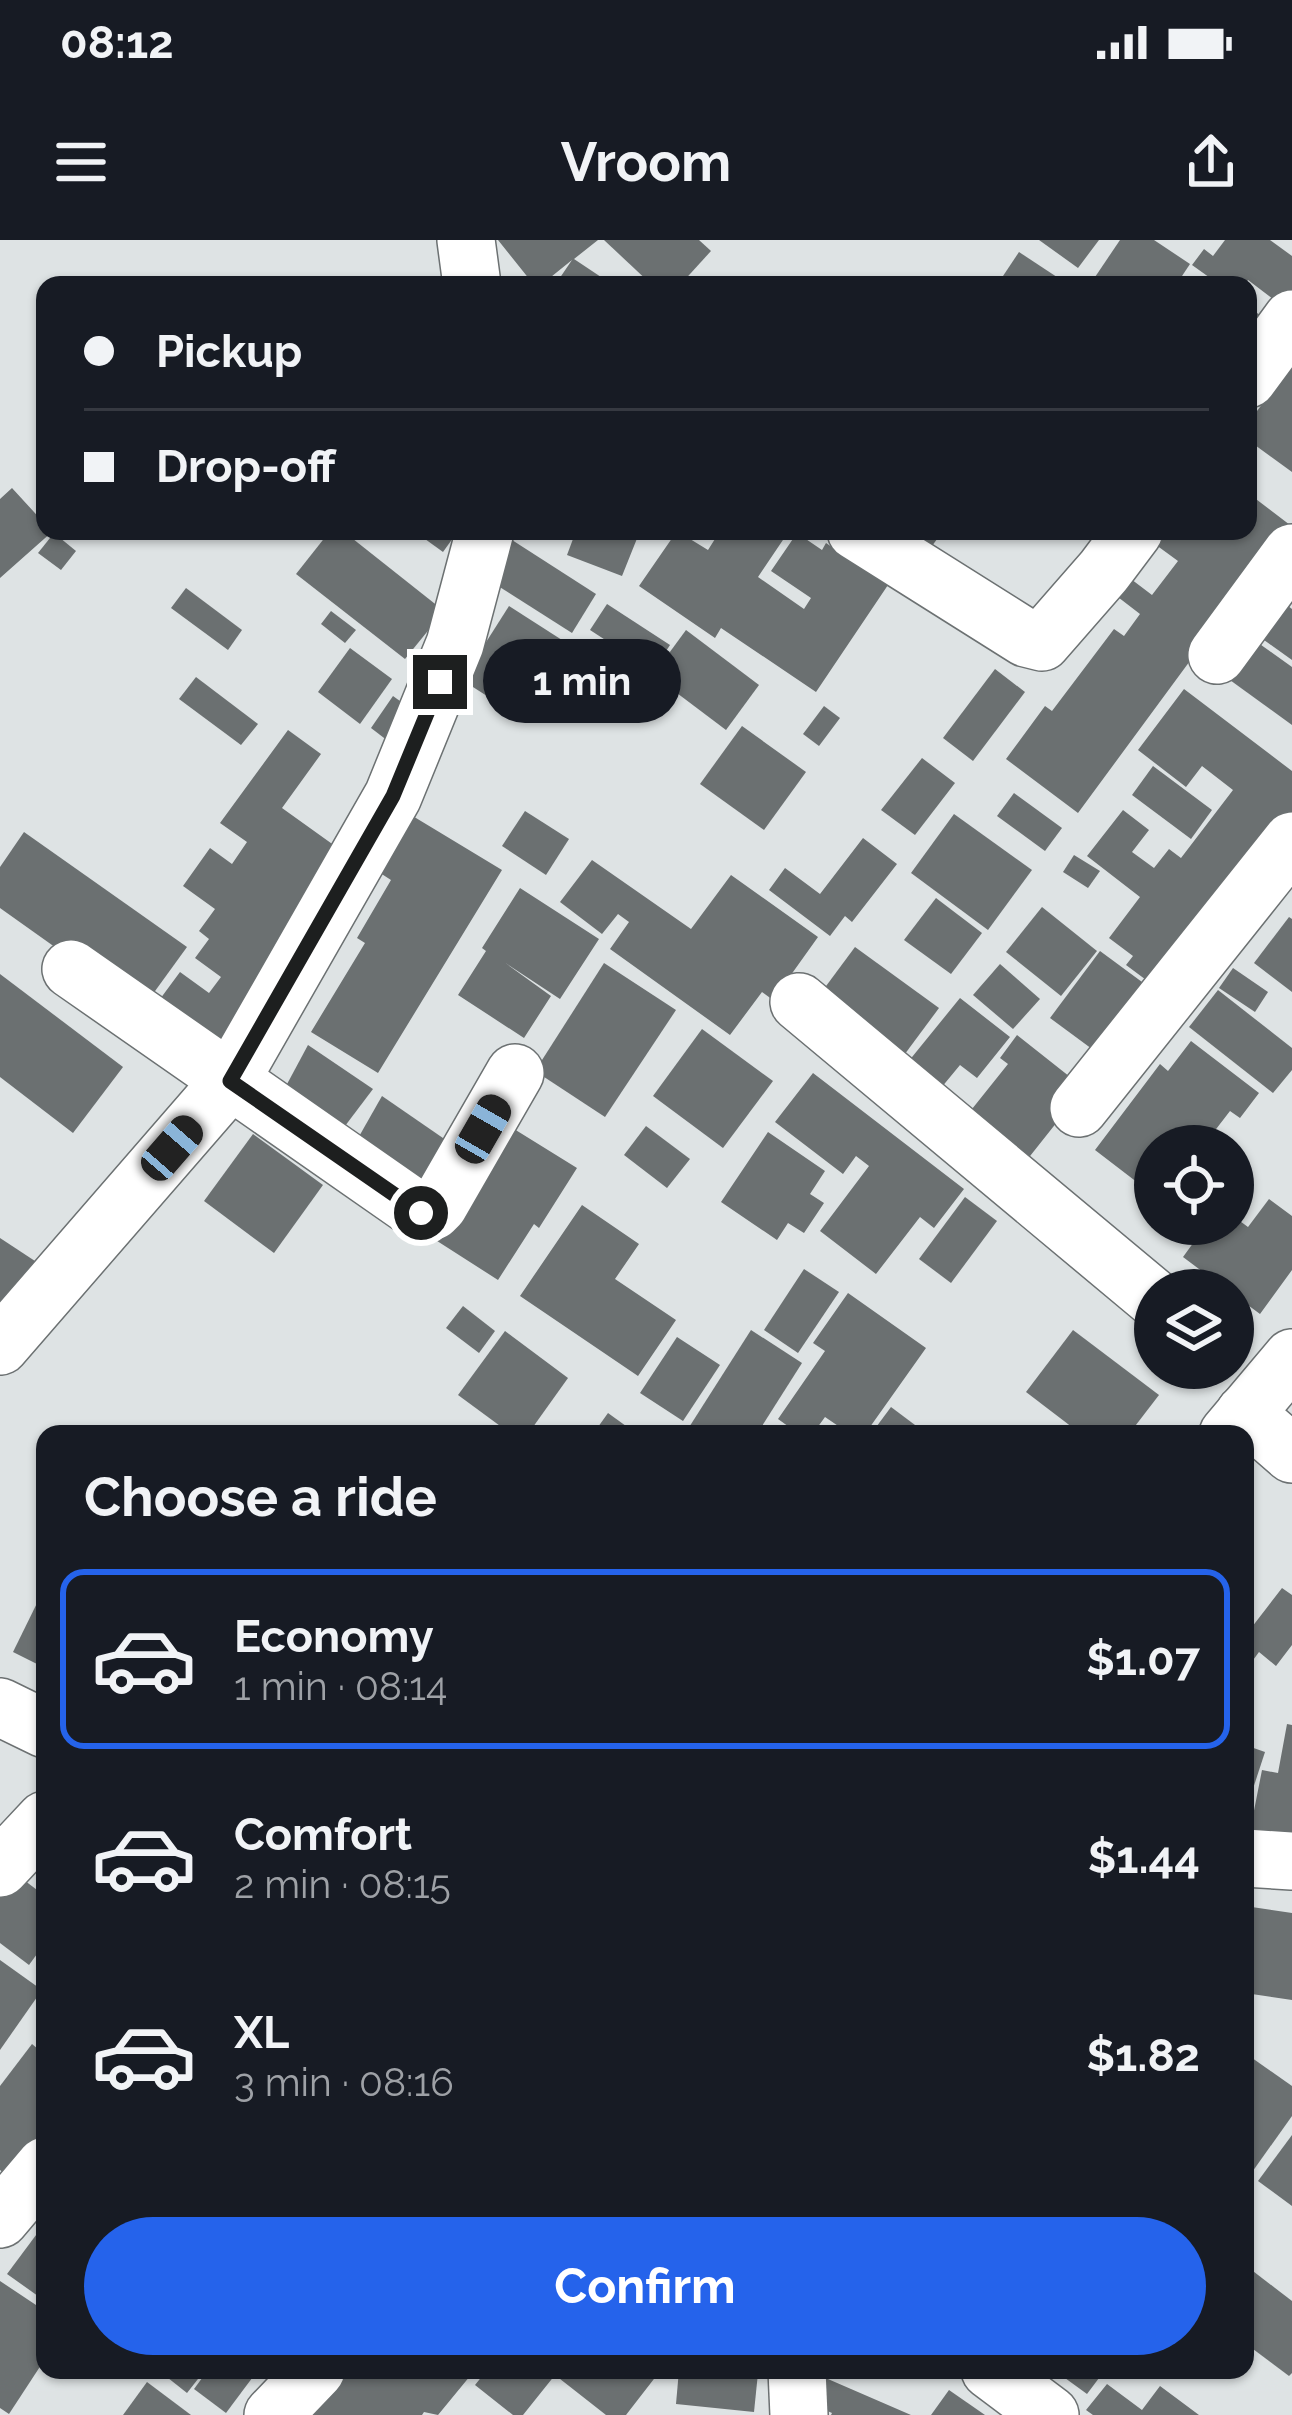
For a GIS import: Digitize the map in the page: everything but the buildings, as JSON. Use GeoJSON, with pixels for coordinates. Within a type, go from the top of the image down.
{"type":"FeatureCollection","features":[{"type":"Feature","properties":{"kind":"street"},"geometry":{"type":"LineString","coordinates":[[466,240],[471,276]]}},
{"type":"Feature","properties":{"kind":"street"},"geometry":{"type":"LineString","coordinates":[[1257,367],[1292,320]]}},
{"type":"Feature","properties":{"kind":"street"},"geometry":{"type":"LineString","coordinates":[[0,1346],[230,1081],[393,796],[455,644],[483,540]]}},
{"type":"Feature","properties":{"kind":"street"},"geometry":{"type":"LineString","coordinates":[[870,540],[1026,638],[1042,642],[1127,540]]}},
{"type":"Feature","properties":{"kind":"street"},"geometry":{"type":"LineString","coordinates":[[1217,655],[1292,554]]}},
{"type":"Feature","properties":{"kind":"street"},"geometry":{"type":"LineString","coordinates":[[1079,1108],[1288,854]]}},
{"type":"Feature","properties":{"kind":"street"},"geometry":{"type":"LineString","coordinates":[[71,969],[416,1210],[427,1213],[439,1205],[515,1073]]}},
{"type":"Feature","properties":{"kind":"street"},"geometry":{"type":"LineString","coordinates":[[799,1002],[1134,1281]]}},
{"type":"Feature","properties":{"kind":"street"},"geometry":{"type":"LineString","coordinates":[[1252,1392],[1292,1454]]}},
{"type":"Feature","properties":{"kind":"street"},"geometry":{"type":"LineString","coordinates":[[0,1707],[36,1725]]}},
{"type":"Feature","properties":{"kind":"street"},"geometry":{"type":"LineString","coordinates":[[0,1868],[36,1830]]}},
{"type":"Feature","properties":{"kind":"street"},"geometry":{"type":"LineString","coordinates":[[1254,1859],[1292,1861]]}},
{"type":"Feature","properties":{"kind":"street"},"geometry":{"type":"LineString","coordinates":[[0,2219],[36,2177]]}},
{"type":"Feature","properties":{"kind":"street"},"geometry":{"type":"LineString","coordinates":[[273,2415],[307,2379]]}},
{"type":"Feature","properties":{"kind":"street"},"geometry":{"type":"LineString","coordinates":[[797,2379],[799,2415]]}},
{"type":"Feature","properties":{"kind":"street"},"geometry":{"type":"LineString","coordinates":[[1002,2379],[1050,2415]]}},
{"type":"Feature","properties":{"kind":"route"},"geometry":{"type":"LineString","coordinates":[[421,1213],[230,1081],[393,796],[440,682]]}}]}
